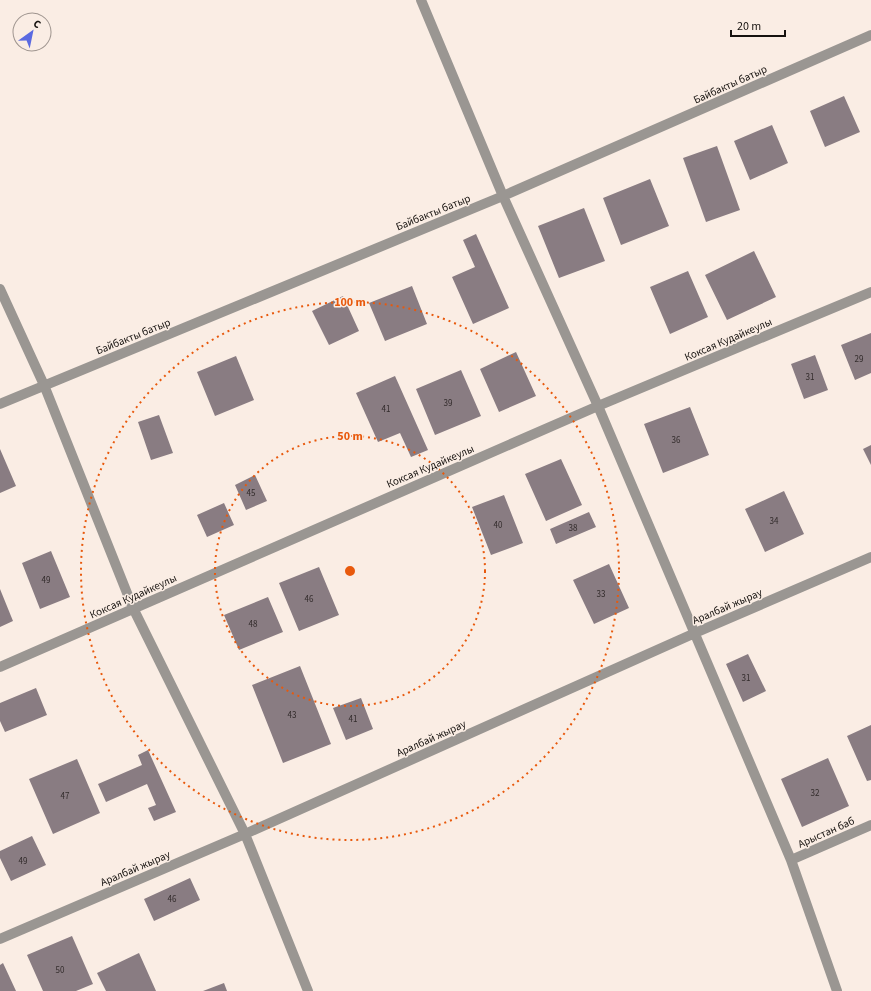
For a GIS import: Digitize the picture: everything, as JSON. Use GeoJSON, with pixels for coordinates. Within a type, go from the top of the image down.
{"type":"FeatureCollection","features":[{"type":"Feature","properties":{"kind":"street"},"geometry":{"type":"LineString","coordinates":[[421,0],[503,196],[598,406],[791,860],[837,991]]}},
{"type":"Feature","properties":{"kind":"street","name":"Байбакты батыр"},"geometry":{"type":"LineString","coordinates":[[0,404],[503,196],[871,35]]}},
{"type":"Feature","properties":{"kind":"street"},"geometry":{"type":"LineString","coordinates":[[0,289],[44,385],[133,608],[245,834],[308,991]]}},
{"type":"Feature","properties":{"kind":"street","name":"Коксая Кудайкеулы"},"geometry":{"type":"LineString","coordinates":[[0,667],[598,406],[871,292]]}},
{"type":"Feature","properties":{"kind":"street","name":"Аралбай жырау"},"geometry":{"type":"LineString","coordinates":[[0,938],[245,834],[695,632],[871,556]]}},
{"type":"Feature","properties":{"kind":"street","name":"Арыстан баб"},"geometry":{"type":"LineString","coordinates":[[791,860],[871,825]]}},
{"type":"Feature","properties":{"kind":"building"},"geometry":{"type":"Polygon","coordinates":[[[844,96],[860,132],[825,147],[810,111],[844,96]]]}},
{"type":"Feature","properties":{"kind":"building"},"geometry":{"type":"Polygon","coordinates":[[[772,125],[788,163],[750,180],[734,141],[772,125]]]}},
{"type":"Feature","properties":{"kind":"building"},"geometry":{"type":"Polygon","coordinates":[[[717,146],[740,210],[706,222],[683,158],[717,146]]]}},
{"type":"Feature","properties":{"kind":"building"},"geometry":{"type":"Polygon","coordinates":[[[650,179],[669,226],[621,245],[603,198],[650,179]]]}},
{"type":"Feature","properties":{"kind":"building"},"geometry":{"type":"Polygon","coordinates":[[[584,208],[605,261],[559,278],[538,226],[584,208]]]}},
{"type":"Feature","properties":{"kind":"building"},"geometry":{"type":"Polygon","coordinates":[[[476,234],[509,308],[473,324],[452,277],[475,267],[463,240],[476,234]]]}},
{"type":"Feature","properties":{"kind":"building"},"geometry":{"type":"Polygon","coordinates":[[[754,251],[776,297],[727,320],[705,275],[754,251]]]}},
{"type":"Feature","properties":{"kind":"building"},"geometry":{"type":"Polygon","coordinates":[[[688,271],[708,317],[670,334],[650,287],[688,271]]]}},
{"type":"Feature","properties":{"kind":"building"},"geometry":{"type":"Polygon","coordinates":[[[412,286],[427,324],[385,341],[369,303],[412,286]]]}},
{"type":"Feature","properties":{"kind":"building"},"geometry":{"type":"Polygon","coordinates":[[[343,296],[359,331],[329,345],[312,311],[343,296]]]}},
{"type":"Feature","properties":{"kind":"building"},"geometry":{"type":"Polygon","coordinates":[[[871,333],[871,373],[855,380],[841,345],[871,333]]]}},
{"type":"Feature","properties":{"kind":"building"},"geometry":{"type":"Polygon","coordinates":[[[516,352],[536,396],[499,412],[480,369],[516,352]]]}},
{"type":"Feature","properties":{"kind":"building"},"geometry":{"type":"Polygon","coordinates":[[[815,355],[828,390],[804,399],[791,364],[815,355]]]}},
{"type":"Feature","properties":{"kind":"building"},"geometry":{"type":"Polygon","coordinates":[[[236,356],[254,400],[215,416],[197,372],[236,356]]]}},
{"type":"Feature","properties":{"kind":"building"},"geometry":{"type":"Polygon","coordinates":[[[461,370],[481,416],[435,435],[416,389],[461,370]]]}},
{"type":"Feature","properties":{"kind":"building"},"geometry":{"type":"Polygon","coordinates":[[[395,376],[428,450],[411,457],[400,433],[378,442],[356,393],[395,376]]]}},
{"type":"Feature","properties":{"kind":"building"},"geometry":{"type":"Polygon","coordinates":[[[690,407],[709,455],[663,473],[644,424],[690,407]]]}},
{"type":"Feature","properties":{"kind":"building"},"geometry":{"type":"Polygon","coordinates":[[[159,415],[173,453],[151,460],[138,422],[159,415]]]}},
{"type":"Feature","properties":{"kind":"building"},"geometry":{"type":"Polygon","coordinates":[[[871,445],[871,465],[863,449],[871,445]]]}},
{"type":"Feature","properties":{"kind":"building"},"geometry":{"type":"Polygon","coordinates":[[[0,449],[16,486],[0,493],[0,449]]]}},
{"type":"Feature","properties":{"kind":"building"},"geometry":{"type":"Polygon","coordinates":[[[561,459],[582,505],[546,521],[525,474],[561,459]]]}},
{"type":"Feature","properties":{"kind":"building"},"geometry":{"type":"Polygon","coordinates":[[[255,475],[267,501],[246,510],[235,485],[255,475]]]}},
{"type":"Feature","properties":{"kind":"building"},"geometry":{"type":"Polygon","coordinates":[[[784,491],[804,534],[765,552],[745,509],[784,491]]]}},
{"type":"Feature","properties":{"kind":"building"},"geometry":{"type":"Polygon","coordinates":[[[504,495],[523,543],[491,555],[472,507],[504,495]]]}},
{"type":"Feature","properties":{"kind":"building"},"geometry":{"type":"Polygon","coordinates":[[[224,503],[234,525],[207,537],[197,515],[224,503]]]}},
{"type":"Feature","properties":{"kind":"building"},"geometry":{"type":"Polygon","coordinates":[[[589,512],[596,527],[556,544],[550,529],[589,512]]]}},
{"type":"Feature","properties":{"kind":"building"},"geometry":{"type":"Polygon","coordinates":[[[51,551],[70,597],[40,609],[22,563],[51,551]]]}},
{"type":"Feature","properties":{"kind":"building"},"geometry":{"type":"Polygon","coordinates":[[[609,564],[629,608],[594,624],[573,580],[609,564]]]}},
{"type":"Feature","properties":{"kind":"building"},"geometry":{"type":"Polygon","coordinates":[[[319,567],[339,615],[299,631],[279,583],[319,567]]]}},
{"type":"Feature","properties":{"kind":"building"},"geometry":{"type":"Polygon","coordinates":[[[0,589],[13,621],[0,627],[0,589]]]}},
{"type":"Feature","properties":{"kind":"building"},"geometry":{"type":"Polygon","coordinates":[[[268,597],[283,632],[239,650],[224,615],[268,597]]]}},
{"type":"Feature","properties":{"kind":"building"},"geometry":{"type":"Polygon","coordinates":[[[748,654],[766,691],[743,702],[726,664],[748,654]]]}},
{"type":"Feature","properties":{"kind":"building"},"geometry":{"type":"Polygon","coordinates":[[[300,666],[331,744],[283,763],[252,685],[300,666]]]}},
{"type":"Feature","properties":{"kind":"building"},"geometry":{"type":"Polygon","coordinates":[[[36,688],[47,715],[5,732],[0,721],[0,703],[36,688]]]}},
{"type":"Feature","properties":{"kind":"building"},"geometry":{"type":"Polygon","coordinates":[[[361,698],[373,729],[346,740],[333,708],[361,698]]]}},
{"type":"Feature","properties":{"kind":"building"},"geometry":{"type":"Polygon","coordinates":[[[871,725],[871,780],[867,781],[847,736],[871,725]]]}},
{"type":"Feature","properties":{"kind":"building"},"geometry":{"type":"Polygon","coordinates":[[[148,750],[176,812],[154,821],[148,808],[156,805],[147,784],[106,802],[98,784],[142,765],[138,755],[148,750]]]}},
{"type":"Feature","properties":{"kind":"building"},"geometry":{"type":"Polygon","coordinates":[[[828,758],[849,806],[802,827],[781,779],[828,758]]]}},
{"type":"Feature","properties":{"kind":"building"},"geometry":{"type":"Polygon","coordinates":[[[77,759],[100,813],[53,834],[29,779],[77,759]]]}},
{"type":"Feature","properties":{"kind":"building"},"geometry":{"type":"Polygon","coordinates":[[[32,836],[46,865],[11,881],[0,858],[0,851],[32,836]]]}},
{"type":"Feature","properties":{"kind":"building"},"geometry":{"type":"Polygon","coordinates":[[[190,878],[200,900],[154,921],[144,899],[190,878]]]}},
{"type":"Feature","properties":{"kind":"building"},"geometry":{"type":"Polygon","coordinates":[[[72,936],[93,984],[76,991],[43,991],[27,955],[72,936]]]}},
{"type":"Feature","properties":{"kind":"building"},"geometry":{"type":"Polygon","coordinates":[[[139,953],[156,991],[106,991],[97,973],[139,953]]]}},
{"type":"Feature","properties":{"kind":"building"},"geometry":{"type":"Polygon","coordinates":[[[3,963],[16,991],[0,991],[0,965],[3,963]]]}},
{"type":"Feature","properties":{"kind":"building"},"geometry":{"type":"Polygon","coordinates":[[[224,983],[227,991],[203,991],[224,983]]]}}]}
